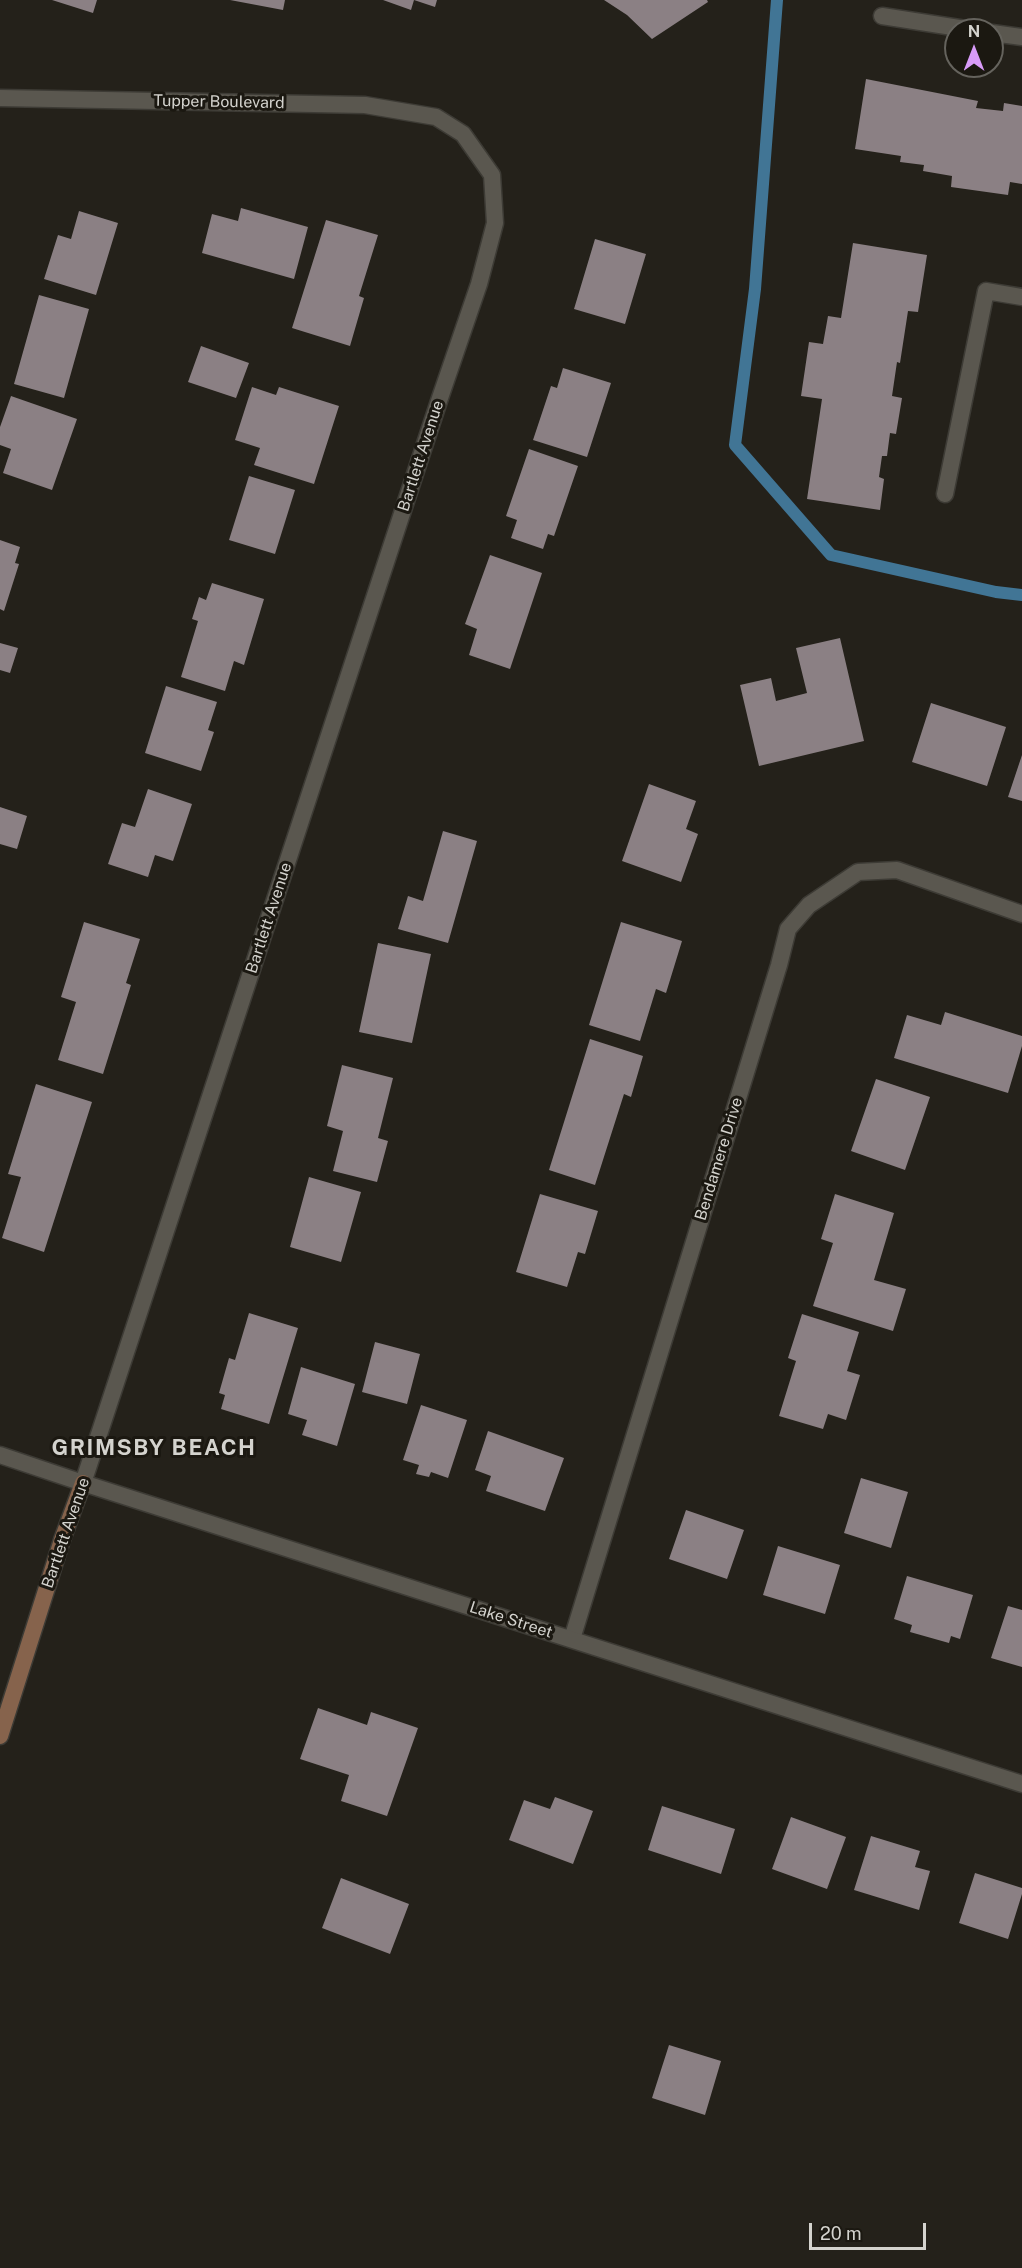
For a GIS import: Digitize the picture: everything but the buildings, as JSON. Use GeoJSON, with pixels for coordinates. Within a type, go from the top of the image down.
{"type":"FeatureCollection","features":[{"type":"Feature","properties":{"kind":"main road","name":"Bartlett Avenue"},"geometry":{"type":"LineString","coordinates":[[0,1736],[83,1483]]}},
{"type":"Feature","properties":{"kind":"street"},"geometry":{"type":"LineString","coordinates":[[882,16],[944,26]]}},
{"type":"Feature","properties":{"kind":"street"},"geometry":{"type":"LineString","coordinates":[[1004,35],[1022,38]]}},
{"type":"Feature","properties":{"kind":"street","name":"Tupper Boulevard"},"geometry":{"type":"LineString","coordinates":[[0,98],[365,105],[436,117]]}},
{"type":"Feature","properties":{"kind":"street","name":"Bartlett Avenue"},"geometry":{"type":"LineString","coordinates":[[83,1483],[482,274],[495,223],[492,175],[463,134],[436,117]]}},
{"type":"Feature","properties":{"kind":"street"},"geometry":{"type":"LineString","coordinates":[[945,494],[986,291],[1022,297]]}},
{"type":"Feature","properties":{"kind":"street","name":"Bendamere Drive"},"geometry":{"type":"LineString","coordinates":[[572,1640],[788,930],[809,905],[858,872],[897,870],[1022,914]]}},
{"type":"Feature","properties":{"kind":"street","name":"Lake Street"},"geometry":{"type":"LineString","coordinates":[[0,1455],[1022,1784]]}},
{"type":"Feature","properties":{"kind":"waterway"},"geometry":{"type":"LineString","coordinates":[[777,0],[755,289],[735,445],[831,555],[996,592],[1022,595]]}},
{"type":"Feature","properties":{"kind":"district","name":"GRIMSBY BEACH"},"geometry":{"type":"Point","coordinates":[154,1448]}}]}
